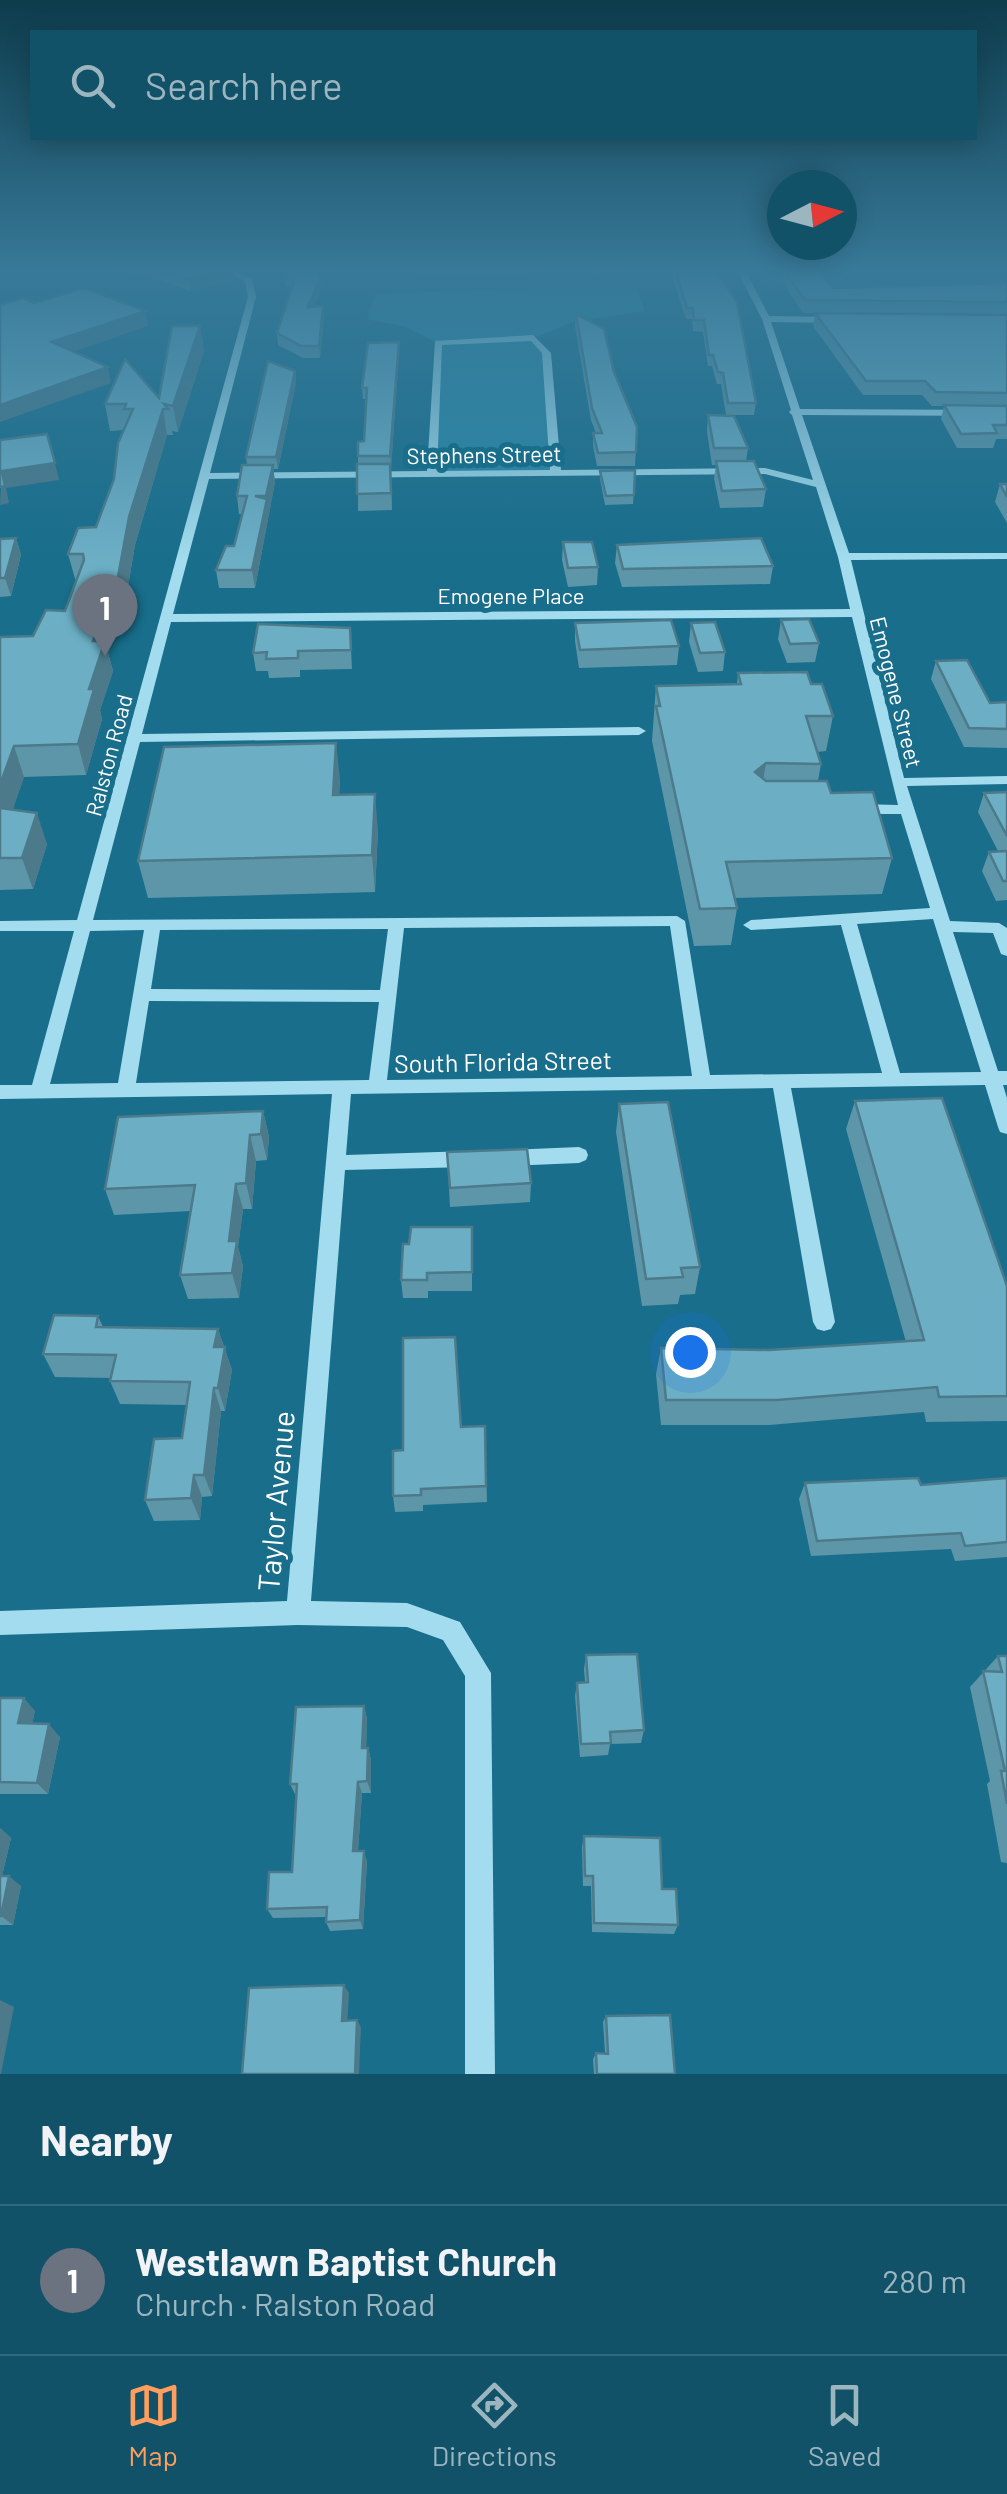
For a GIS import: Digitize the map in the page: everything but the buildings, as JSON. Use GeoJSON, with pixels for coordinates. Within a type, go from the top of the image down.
{"type":"FeatureCollection","features":[{"type":"Feature","properties":{"kind":"street","name":"Ralston Road"},"geometry":{"type":"LineString","coordinates":[[39,1092],[233,367]]}},
{"type":"Feature","properties":{"kind":"street"},"geometry":{"type":"LineString","coordinates":[[432,474],[437,367]]}},
{"type":"Feature","properties":{"kind":"street"},"geometry":{"type":"LineString","coordinates":[[547,367],[556,473]]}},
{"type":"Feature","properties":{"kind":"street","name":"Emogene Street"},"geometry":{"type":"LineString","coordinates":[[780,367],[844,557],[898,782],[1000,1078],[1007,1127]]}},
{"type":"Feature","properties":{"kind":"street"},"geometry":{"type":"LineString","coordinates":[[794,412],[1007,414]]}},
{"type":"Feature","properties":{"kind":"street","name":"Stephens Street"},"geometry":{"type":"LineString","coordinates":[[765,471],[808,454]]}},
{"type":"Feature","properties":{"kind":"street","name":"Stephens Street"},"geometry":{"type":"LineString","coordinates":[[204,476],[765,471],[822,485]]}},
{"type":"Feature","properties":{"kind":"street"},"geometry":{"type":"LineString","coordinates":[[844,557],[1007,556]]}},
{"type":"Feature","properties":{"kind":"street","name":"Emogene Place"},"geometry":{"type":"LineString","coordinates":[[165,618],[857,612]]}},
{"type":"Feature","properties":{"kind":"street"},"geometry":{"type":"LineString","coordinates":[[133,738],[640,731]]}},
{"type":"Feature","properties":{"kind":"street"},"geometry":{"type":"LineString","coordinates":[[898,782],[1007,780]]}},
{"type":"Feature","properties":{"kind":"street"},"geometry":{"type":"LineString","coordinates":[[846,809],[907,810]]}},
{"type":"Feature","properties":{"kind":"street"},"geometry":{"type":"LineString","coordinates":[[751,925],[848,921],[890,913],[999,928],[1007,950]]}},
{"type":"Feature","properties":{"kind":"street"},"geometry":{"type":"LineString","coordinates":[[0,926],[676,921],[702,1083]]}},
{"type":"Feature","properties":{"kind":"street"},"geometry":{"type":"LineString","coordinates":[[848,921],[893,1080]]}},
{"type":"Feature","properties":{"kind":"street"},"geometry":{"type":"LineString","coordinates":[[378,1088],[396,923]]}},
{"type":"Feature","properties":{"kind":"street"},"geometry":{"type":"LineString","coordinates":[[126,1091],[152,925]]}},
{"type":"Feature","properties":{"kind":"street"},"geometry":{"type":"LineString","coordinates":[[142,996],[388,996]]}},
{"type":"Feature","properties":{"kind":"street","name":"South Florida Street"},"geometry":{"type":"LineString","coordinates":[[0,1092],[1000,1078]]}},
{"type":"Feature","properties":{"kind":"street"},"geometry":{"type":"LineString","coordinates":[[781,1082],[824,1322]]}},
{"type":"Feature","properties":{"kind":"street","name":"Taylor Avenue"},"geometry":{"type":"LineString","coordinates":[[342,1089],[298,1613],[407,1614],[452,1631],[478,1673],[480,2074]]}},
{"type":"Feature","properties":{"kind":"street"},"geometry":{"type":"LineString","coordinates":[[336,1163],[580,1155]]}},
{"type":"Feature","properties":{"kind":"street"},"geometry":{"type":"LineString","coordinates":[[0,1622],[298,1613]]}},
{"type":"Feature","properties":{"kind":"shaded area"},"geometry":{"type":"Polygon","coordinates":[[[437,367],[544,367],[556,473],[432,474],[437,367]]]}},
{"type":"Feature","properties":{"kind":"place","name":"Westlawn Baptist Church"},"geometry":{"type":"Point","coordinates":[105,656]}}]}
